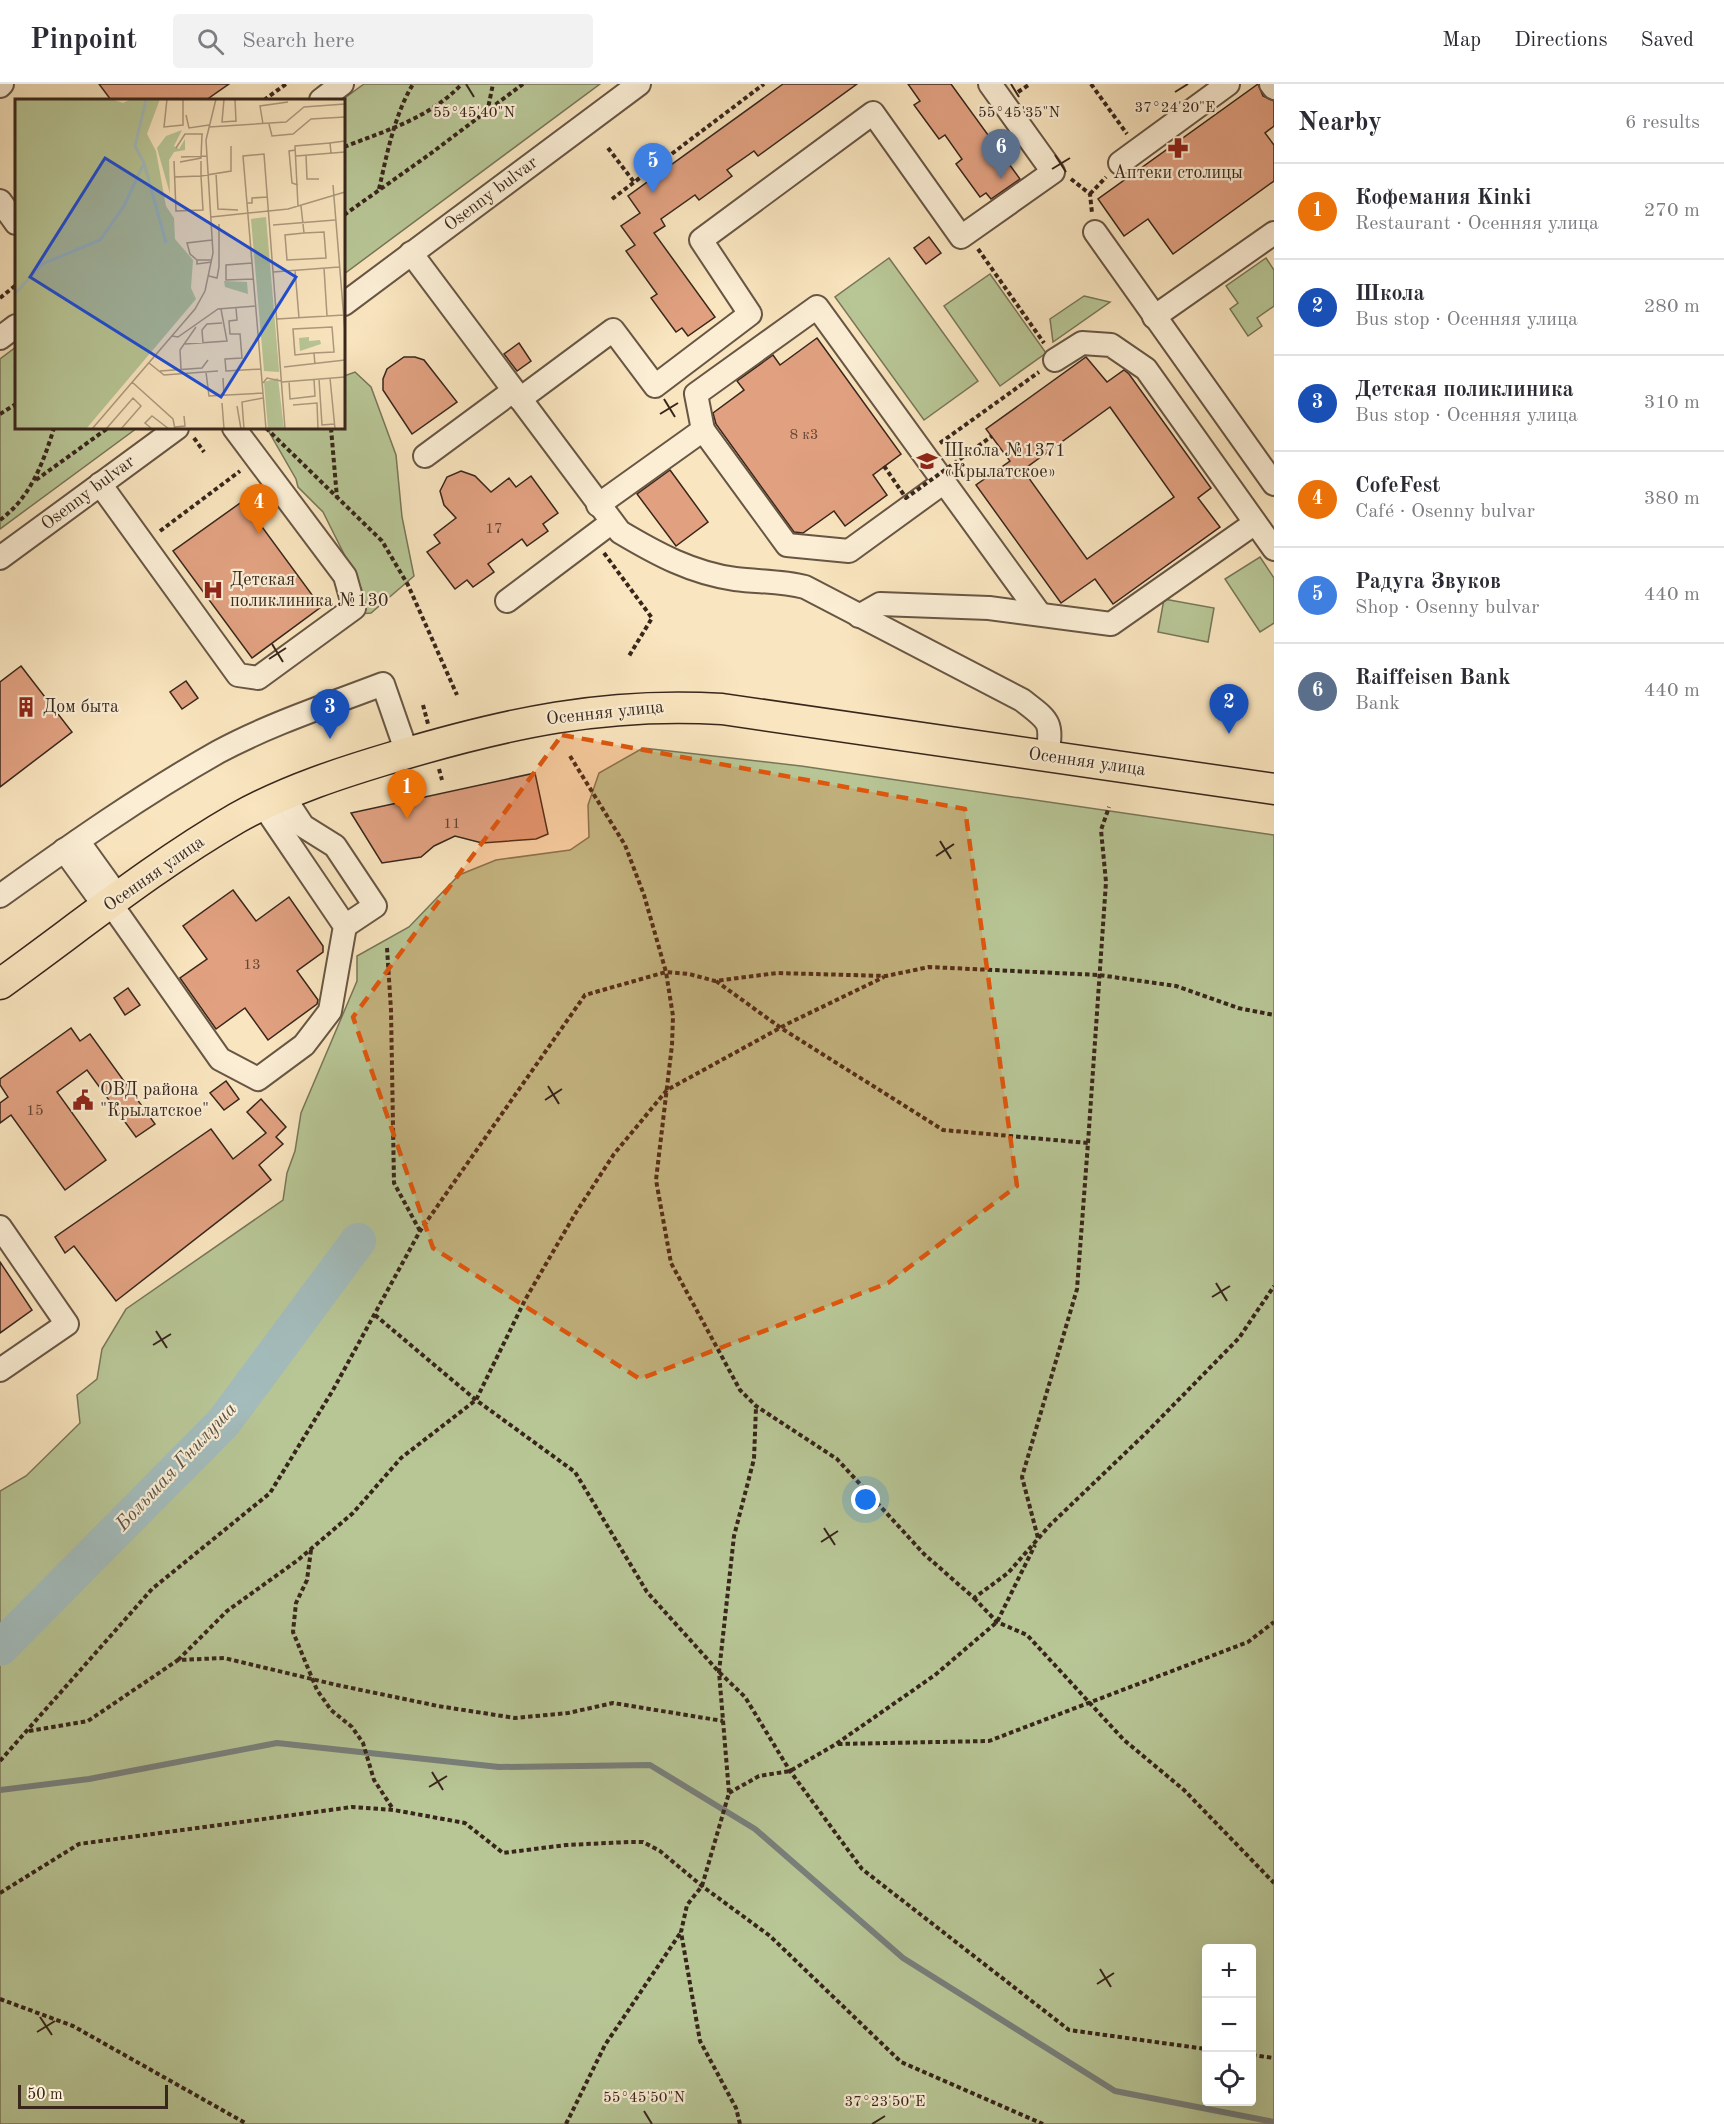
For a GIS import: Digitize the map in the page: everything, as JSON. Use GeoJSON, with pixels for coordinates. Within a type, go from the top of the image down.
{"type":"FeatureCollection","features":[{"type":"Feature","properties":{"kind":"main road","name":"Осенняя улица"},"geometry":{"type":"LineString","coordinates":[[0,984],[208,835],[274,801],[340,774],[407,753],[539,719],[602,710],[653,706],[722,709],[1274,789]]}},
{"type":"Feature","properties":{"kind":"street"},"geometry":{"type":"LineString","coordinates":[[322,99],[342,84]]}},
{"type":"Feature","properties":{"kind":"street","name":"Osenny bulvar"},"geometry":{"type":"LineString","coordinates":[[345,303],[639,84]]}},
{"type":"Feature","properties":{"kind":"street"},"geometry":{"type":"LineString","coordinates":[[425,456],[613,330],[655,386],[750,314],[701,240],[873,113],[961,237],[1053,172],[990,84]]}},
{"type":"Feature","properties":{"kind":"street"},"geometry":{"type":"LineString","coordinates":[[1120,163],[1228,84]]}},
{"type":"Feature","properties":{"kind":"street"},"geometry":{"type":"LineString","coordinates":[[1271,84],[1274,88]]}},
{"type":"Feature","properties":{"kind":"street"},"geometry":{"type":"LineString","coordinates":[[0,201],[15,222]]}},
{"type":"Feature","properties":{"kind":"street"},"geometry":{"type":"LineString","coordinates":[[1095,232],[1274,484]]}},
{"type":"Feature","properties":{"kind":"street"},"geometry":{"type":"LineString","coordinates":[[1154,317],[1274,233]]}},
{"type":"Feature","properties":{"kind":"street"},"geometry":{"type":"LineString","coordinates":[[411,254],[620,532],[662,557],[698,571],[734,579],[798,586],[859,615],[1022,700],[1048,720],[1051,731],[1047,756]]}},
{"type":"Feature","properties":{"kind":"street"},"geometry":{"type":"LineString","coordinates":[[944,483],[849,551],[787,544],[703,430],[696,394],[817,307],[1039,613]]}},
{"type":"Feature","properties":{"kind":"street"},"geometry":{"type":"LineString","coordinates":[[0,338],[15,327]]}},
{"type":"Feature","properties":{"kind":"street"},"geometry":{"type":"LineString","coordinates":[[1055,360],[1082,344],[1111,345],[1146,369],[1274,549]]}},
{"type":"Feature","properties":{"kind":"street","name":"Osenny bulvar"},"geometry":{"type":"LineString","coordinates":[[0,558],[176,429]]}},
{"type":"Feature","properties":{"kind":"street"},"geometry":{"type":"LineString","coordinates":[[100,484],[238,675],[258,678],[354,608],[345,576],[235,429]]}},
{"type":"Feature","properties":{"kind":"street"},"geometry":{"type":"LineString","coordinates":[[507,601],[703,430]]}},
{"type":"Feature","properties":{"kind":"street"},"geometry":{"type":"LineString","coordinates":[[859,615],[880,604],[989,608],[1111,624],[1256,523]]}},
{"type":"Feature","properties":{"kind":"street"},"geometry":{"type":"LineString","coordinates":[[798,586],[804,547]]}},
{"type":"Feature","properties":{"kind":"street"},"geometry":{"type":"LineString","coordinates":[[0,896],[117,813],[220,752],[286,721],[383,684],[407,753]]}},
{"type":"Feature","properties":{"kind":"street"},"geometry":{"type":"LineString","coordinates":[[71,845],[220,1059],[258,1079],[304,1045],[330,1011],[345,926],[274,801]]}},
{"type":"Feature","properties":{"kind":"street"},"geometry":{"type":"LineString","coordinates":[[274,801],[303,826],[335,846],[375,906],[345,926]]}},
{"type":"Feature","properties":{"kind":"street"},"geometry":{"type":"LineString","coordinates":[[0,1227],[67,1324],[0,1370]]}},
{"type":"Feature","properties":{"kind":"path"},"geometry":{"type":"LineString","coordinates":[[265,99],[286,84]]}},
{"type":"Feature","properties":{"kind":"path"},"geometry":{"type":"LineString","coordinates":[[379,190],[394,130],[412,84]]}},
{"type":"Feature","properties":{"kind":"path"},"geometry":{"type":"LineString","coordinates":[[345,148],[394,130],[436,107],[462,84]]}},
{"type":"Feature","properties":{"kind":"path"},"geometry":{"type":"LineString","coordinates":[[487,113],[493,84]]}},
{"type":"Feature","properties":{"kind":"path"},"geometry":{"type":"LineString","coordinates":[[345,214],[487,113],[523,84]]}},
{"type":"Feature","properties":{"kind":"path"},"geometry":{"type":"LineString","coordinates":[[612,199],[764,84]]}},
{"type":"Feature","properties":{"kind":"path"},"geometry":{"type":"LineString","coordinates":[[1091,84],[1130,138]]}},
{"type":"Feature","properties":{"kind":"path"},"geometry":{"type":"LineString","coordinates":[[608,148],[634,182]]}},
{"type":"Feature","properties":{"kind":"path"},"geometry":{"type":"LineString","coordinates":[[1063,172],[1090,194]]}},
{"type":"Feature","properties":{"kind":"path"},"geometry":{"type":"LineString","coordinates":[[924,454],[1055,360],[975,246]]}},
{"type":"Feature","properties":{"kind":"path"},"geometry":{"type":"LineString","coordinates":[[0,298],[15,286]]}},
{"type":"Feature","properties":{"kind":"path"},"geometry":{"type":"LineString","coordinates":[[0,414],[15,405]]}},
{"type":"Feature","properties":{"kind":"path"},"geometry":{"type":"LineString","coordinates":[[33,483],[43,465],[54,429]]}},
{"type":"Feature","properties":{"kind":"path"},"geometry":{"type":"LineString","coordinates":[[0,520],[33,483],[107,429]]}},
{"type":"Feature","properties":{"kind":"path"},"geometry":{"type":"LineString","coordinates":[[267,429],[382,541],[408,585],[457,695]]}},
{"type":"Feature","properties":{"kind":"path"},"geometry":{"type":"LineString","coordinates":[[331,429],[337,498]]}},
{"type":"Feature","properties":{"kind":"path"},"geometry":{"type":"LineString","coordinates":[[884,466],[906,498],[992,436]]}},
{"type":"Feature","properties":{"kind":"path"},"geometry":{"type":"LineString","coordinates":[[143,543],[257,458]]}},
{"type":"Feature","properties":{"kind":"path"},"geometry":{"type":"LineString","coordinates":[[609,561],[652,618],[629,656]]}},
{"type":"Feature","properties":{"kind":"path"},"geometry":{"type":"LineString","coordinates":[[570,756],[625,845],[644,894],[666,972],[673,1016],[656,1180],[671,1263],[740,1390],[756,1406],[837,1459],[924,1554],[974,1598],[997,1622],[1027,1635],[1091,1701],[1124,1740],[1184,1790],[1274,1883]]}},
{"type":"Feature","properties":{"kind":"path"},"geometry":{"type":"LineString","coordinates":[[729,1793],[759,1776],[790,1770],[836,1744],[935,1675],[997,1622],[1038,1538],[1022,1477],[1077,1289],[1106,882],[1101,830],[1109,807]]}},
{"type":"Feature","properties":{"kind":"path"},"geometry":{"type":"LineString","coordinates":[[387,948],[394,1183],[420,1232]]}},
{"type":"Feature","properties":{"kind":"path"},"geometry":{"type":"LineString","coordinates":[[715,981],[777,973],[886,976],[929,967],[1099,975],[1176,986],[1238,1008],[1274,1015]]}},
{"type":"Feature","properties":{"kind":"path"},"geometry":{"type":"LineString","coordinates":[[0,1761],[152,1589],[270,1493],[333,1390],[420,1232],[585,995],[666,972],[689,974],[715,981],[781,1028],[943,1130],[1088,1143]]}},
{"type":"Feature","properties":{"kind":"path"},"geometry":{"type":"LineString","coordinates":[[28,1731],[88,1721],[178,1660],[227,1611],[311,1549],[353,1513],[401,1458],[476,1400],[525,1300],[575,1214],[614,1154],[667,1090],[781,1028],[886,976]]}},
{"type":"Feature","properties":{"kind":"path"},"geometry":{"type":"LineString","coordinates":[[974,1598],[1008,1573],[1038,1538],[1239,1338],[1274,1286]]}},
{"type":"Feature","properties":{"kind":"path"},"geometry":{"type":"LineString","coordinates":[[375,1314],[476,1400],[575,1472],[647,1592],[719,1672],[745,1697],[790,1770],[862,1869],[1069,2030],[1202,2048]]}},
{"type":"Feature","properties":{"kind":"path"},"geometry":{"type":"LineString","coordinates":[[566,2124],[605,2045],[681,1932],[687,1905],[702,1887],[729,1793],[719,1672],[734,1536],[754,1459],[756,1406]]}},
{"type":"Feature","properties":{"kind":"path"},"geometry":{"type":"LineString","coordinates":[[311,1549],[307,1580],[296,1603],[293,1632],[313,1680],[331,1710],[352,1727],[363,1743],[374,1780],[394,1810]]}},
{"type":"Feature","properties":{"kind":"path"},"geometry":{"type":"LineString","coordinates":[[836,1744],[989,1741],[1248,1642],[1274,1622]]}},
{"type":"Feature","properties":{"kind":"path"},"geometry":{"type":"LineString","coordinates":[[178,1660],[224,1658],[313,1680],[438,1706],[515,1718],[568,1713],[613,1703],[723,1721]]}},
{"type":"Feature","properties":{"kind":"path"},"geometry":{"type":"LineString","coordinates":[[0,1893],[79,1844],[352,1807],[394,1810],[465,1823],[503,1853],[566,1845],[643,1842],[660,1851],[702,1887],[770,1936],[901,2062],[1043,2124]]}},
{"type":"Feature","properties":{"kind":"path"},"geometry":{"type":"LineString","coordinates":[[681,1932],[700,2041],[736,2108],[740,2124]]}},
{"type":"Feature","properties":{"kind":"path"},"geometry":{"type":"LineString","coordinates":[[0,1999],[73,2026],[247,2124]]}},
{"type":"Feature","properties":{"kind":"path"},"geometry":{"type":"LineString","coordinates":[[1256,2056],[1274,2058]]}},
{"type":"Feature","properties":{"kind":"highlighted area"},"geometry":{"type":"Polygon","coordinates":[[[562,735],[729,768],[965,809],[1017,1186],[888,1283],[640,1379],[433,1248],[353,1017],[562,735]]]}},
{"type":"Feature","properties":{"kind":"green space"},"geometry":{"type":"Polygon","coordinates":[[[364,84],[600,84],[345,273],[343,99],[364,84]]]}},
{"type":"Feature","properties":{"kind":"green space"},"geometry":{"type":"Polygon","coordinates":[[[889,258],[978,381],[924,420],[835,297],[889,258]]]}},
{"type":"Feature","properties":{"kind":"green space"},"geometry":{"type":"Polygon","coordinates":[[[1266,258],[1274,270],[1274,306],[1257,318],[1262,326],[1248,336],[1230,309],[1238,303],[1226,286],[1266,258]]]}},
{"type":"Feature","properties":{"kind":"green space"},"geometry":{"type":"Polygon","coordinates":[[[990,274],[1046,353],[1000,386],[944,306],[990,274]]]}},
{"type":"Feature","properties":{"kind":"green space"},"geometry":{"type":"Polygon","coordinates":[[[1084,296],[1110,302],[1053,342],[1050,319],[1084,296]]]}},
{"type":"Feature","properties":{"kind":"green space"},"geometry":{"type":"Polygon","coordinates":[[[15,348],[15,429],[136,429],[0,529],[0,359],[15,348]]]}},
{"type":"Feature","properties":{"kind":"green space"},"geometry":{"type":"Polygon","coordinates":[[[355,372],[371,387],[396,455],[402,517],[414,576],[371,613],[360,614],[364,594],[323,512],[298,487],[296,479],[269,432],[270,429],[345,429],[345,376],[355,372]]]}},
{"type":"Feature","properties":{"kind":"green space"},"geometry":{"type":"Polygon","coordinates":[[[1260,557],[1274,578],[1274,623],[1260,632],[1225,579],[1260,557]]]}},
{"type":"Feature","properties":{"kind":"green space"},"geometry":{"type":"Polygon","coordinates":[[[1164,599],[1214,608],[1208,642],[1158,632],[1164,599]]]}},
{"type":"Feature","properties":{"kind":"green space"},"geometry":{"type":"Polygon","coordinates":[[[643,748],[801,766],[1274,835],[1274,2124],[0,2124],[0,1491],[26,1476],[80,1423],[77,1395],[97,1379],[102,1349],[126,1309],[283,1200],[287,1173],[295,1151],[301,1113],[357,981],[357,956],[409,927],[459,875],[496,860],[570,850],[589,837],[588,805],[599,773],[643,748]]]}},
{"type":"Feature","properties":{"kind":"building"},"geometry":{"type":"Polygon","coordinates":[[[99,84],[229,84],[207,99],[110,99],[99,84]]]}},
{"type":"Feature","properties":{"kind":"building"},"geometry":{"type":"Polygon","coordinates":[[[783,84],[857,84],[758,156],[754,151],[727,170],[732,176],[699,200],[695,195],[661,219],[665,226],[654,233],[715,317],[688,336],[682,328],[676,332],[651,298],[657,294],[626,251],[635,245],[621,226],[640,213],[628,196],[783,84]]]}},
{"type":"Feature","properties":{"kind":"building"},"geometry":{"type":"Polygon","coordinates":[[[908,84],[951,84],[1020,179],[991,199],[986,193],[980,197],[956,164],[962,159],[945,135],[939,139],[914,105],[920,101],[908,84]]]}},
{"type":"Feature","properties":{"kind":"building"},"geometry":{"type":"Polygon","coordinates":[[[1258,84],[1263,96],[1274,101],[1274,126],[1265,133],[1274,145],[1274,181],[1173,254],[1148,219],[1124,236],[1098,199],[1258,84]]]}},
{"type":"Feature","properties":{"kind":"building"},"geometry":{"type":"Polygon","coordinates":[[[929,237],[941,253],[926,264],[914,248],[929,237]]]}},
{"type":"Feature","properties":{"kind":"building"},"geometry":{"type":"Polygon","coordinates":[[[817,338],[901,454],[873,475],[887,495],[845,526],[834,511],[803,533],[794,532],[716,424],[713,413],[744,390],[737,381],[773,355],[780,365],[817,338]]]}},
{"type":"Feature","properties":{"kind":"building"},"geometry":{"type":"Polygon","coordinates":[[[519,343],[531,361],[517,371],[504,354],[519,343]]]}},
{"type":"Feature","properties":{"kind":"building"},"geometry":{"type":"Polygon","coordinates":[[[404,357],[424,360],[457,402],[412,434],[383,390],[383,379],[387,369],[404,357]]]}},
{"type":"Feature","properties":{"kind":"building"},"geometry":{"type":"Polygon","coordinates":[[[1086,357],[1107,382],[1124,370],[1211,488],[1198,498],[1220,527],[1113,604],[1095,579],[1061,603],[976,485],[1010,461],[986,429],[1086,357]],[[1110,407],[1023,470],[1087,559],[1174,497],[1110,407]]]}},
{"type":"Feature","properties":{"kind":"building"},"geometry":{"type":"Polygon","coordinates":[[[670,470],[708,522],[676,546],[637,494],[670,470]]]}},
{"type":"Feature","properties":{"kind":"building"},"geometry":{"type":"Polygon","coordinates":[[[461,471],[475,476],[491,492],[509,478],[516,487],[531,476],[558,513],[543,524],[548,531],[527,546],[522,539],[488,564],[494,572],[473,587],[467,580],[455,589],[427,552],[440,543],[434,535],[456,518],[444,505],[440,491],[447,477],[461,471]]]}},
{"type":"Feature","properties":{"kind":"building"},"geometry":{"type":"Polygon","coordinates":[[[243,501],[321,607],[252,658],[173,551],[243,501]]]}},
{"type":"Feature","properties":{"kind":"building","name":"Дом быта"},"geometry":{"type":"Polygon","coordinates":[[[21,666],[72,732],[0,787],[0,682],[21,666]]]}},
{"type":"Feature","properties":{"kind":"building"},"geometry":{"type":"Polygon","coordinates":[[[186,681],[198,698],[182,709],[170,692],[186,681]]]}},
{"type":"Feature","properties":{"kind":"building"},"geometry":{"type":"Polygon","coordinates":[[[535,773],[548,834],[536,839],[482,843],[455,836],[434,846],[421,857],[382,863],[351,813],[535,773]]]}},
{"type":"Feature","properties":{"kind":"building"},"geometry":{"type":"Polygon","coordinates":[[[233,890],[256,921],[289,897],[323,946],[323,952],[297,971],[318,1000],[317,1004],[268,1040],[245,1008],[216,1029],[180,978],[207,959],[183,926],[233,890]]]}},
{"type":"Feature","properties":{"kind":"building"},"geometry":{"type":"Polygon","coordinates":[[[128,988],[140,1005],[125,1015],[114,998],[128,988]]]}},
{"type":"Feature","properties":{"kind":"building"},"geometry":{"type":"Polygon","coordinates":[[[71,1028],[80,1041],[90,1034],[155,1124],[136,1137],[87,1070],[57,1092],[106,1160],[65,1190],[11,1115],[0,1123],[0,1103],[8,1097],[0,1085],[0,1079],[71,1028]]]}},
{"type":"Feature","properties":{"kind":"building"},"geometry":{"type":"Polygon","coordinates":[[[226,1081],[239,1099],[224,1110],[210,1093],[226,1081]]]}},
{"type":"Feature","properties":{"kind":"building"},"geometry":{"type":"Polygon","coordinates":[[[261,1099],[286,1127],[276,1137],[283,1144],[259,1165],[271,1180],[116,1301],[74,1246],[65,1253],[55,1237],[211,1129],[233,1159],[266,1133],[247,1112],[261,1099]]]}},
{"type":"Feature","properties":{"kind":"building"},"geometry":{"type":"Polygon","coordinates":[[[0,1262],[32,1310],[0,1333],[0,1262]]]}},
{"type":"Feature","properties":{"kind":"waterway","name":"Большая Гнилуша"},"geometry":{"type":"LineString","coordinates":[[0,1648],[223,1423],[358,1241]]}},
{"type":"Feature","properties":{"kind":"waterway"},"geometry":{"type":"LineString","coordinates":[[0,1790],[89,1779],[277,1743],[499,1767],[650,1765],[755,1829],[903,1958],[1115,2091],[1274,2122]]}},
{"type":"Feature","properties":{"kind":"place","name":"Аптеки столицы"},"geometry":{"type":"Point","coordinates":[1178,148]}},
{"type":"Feature","properties":{"kind":"place","name":"Raiffeisen Bank"},"geometry":{"type":"Point","coordinates":[1001,179]}},
{"type":"Feature","properties":{"kind":"place","name":"Радуга Звуков"},"geometry":{"type":"Point","coordinates":[653,193]}},
{"type":"Feature","properties":{"kind":"place","name":"Школа №1371 «Крылатское»"},"geometry":{"type":"Point","coordinates":[927,461]}},
{"type":"Feature","properties":{"kind":"place","name":"CofeFest"},"geometry":{"type":"Point","coordinates":[259,534]}},
{"type":"Feature","properties":{"kind":"place","name":"Детская поликлиника №130"},"geometry":{"type":"Point","coordinates":[213,590]}},
{"type":"Feature","properties":{"kind":"place","name":"Дом быта"},"geometry":{"type":"Point","coordinates":[26,707]}},
{"type":"Feature","properties":{"kind":"place","name":"Школа"},"geometry":{"type":"Point","coordinates":[1229,734]}},
{"type":"Feature","properties":{"kind":"place","name":"Детская поликлиника"},"geometry":{"type":"Point","coordinates":[330,739]}},
{"type":"Feature","properties":{"kind":"place","name":"Кофемания Kinki"},"geometry":{"type":"Point","coordinates":[407,819]}},
{"type":"Feature","properties":{"kind":"place","name":"ОВД района \"Крылатское\""},"geometry":{"type":"Point","coordinates":[83,1100]}}]}
